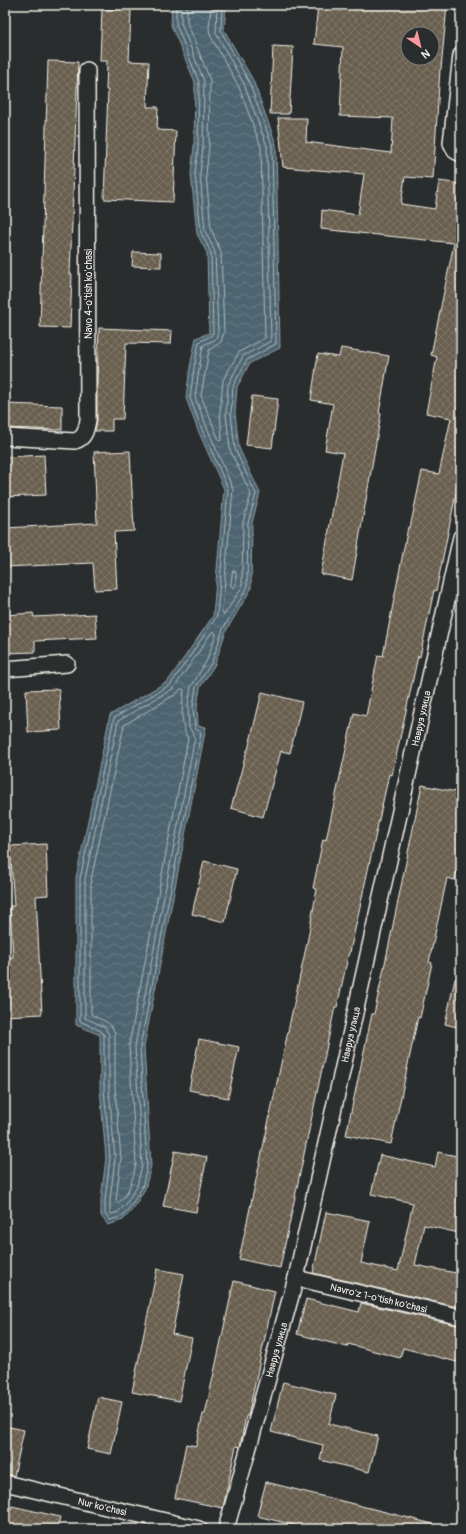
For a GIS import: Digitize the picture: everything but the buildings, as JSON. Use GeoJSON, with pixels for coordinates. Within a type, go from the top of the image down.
{"type":"FeatureCollection","features":[{"type":"Feature","properties":{"kind":"street"},"geometry":{"type":"LineString","coordinates":[[461,55],[450,143],[456,151],[461,154]]}},
{"type":"Feature","properties":{"kind":"street","name":"Navo 4-o'tish ko'chasi"},"geometry":{"type":"LineString","coordinates":[[5,437],[75,441],[81,439],[86,433],[88,420],[87,70]]}},
{"type":"Feature","properties":{"kind":"street","name":"Навруз улица"},"geometry":{"type":"LineString","coordinates":[[226,1529],[296,1278],[461,537]]}},
{"type":"Feature","properties":{"kind":"street"},"geometry":{"type":"LineString","coordinates":[[5,669],[67,664]]}},
{"type":"Feature","properties":{"kind":"street","name":"Navro'z 1-o'tish ko'chasi"},"geometry":{"type":"LineString","coordinates":[[296,1278],[461,1317]]}},
{"type":"Feature","properties":{"kind":"street","name":"Nur ko'chasi"},"geometry":{"type":"LineString","coordinates":[[5,1484],[199,1529]]}},
{"type":"Feature","properties":{"kind":"water"},"geometry":{"type":"Polygon","coordinates":[[[172,5],[226,5],[224,30],[253,80],[276,144],[280,348],[250,363],[237,387],[235,413],[239,448],[260,493],[252,523],[251,589],[226,631],[215,664],[200,688],[197,707],[198,726],[206,727],[144,1047],[151,1166],[145,1189],[133,1209],[123,1220],[108,1225],[101,1216],[101,1199],[106,1158],[100,1089],[100,1035],[76,1025],[76,878],[110,715],[168,681],[213,616],[224,489],[197,428],[186,398],[196,338],[209,333],[207,253],[197,234],[191,174],[194,146],[195,82],[171,25],[172,5]]]}}]}
